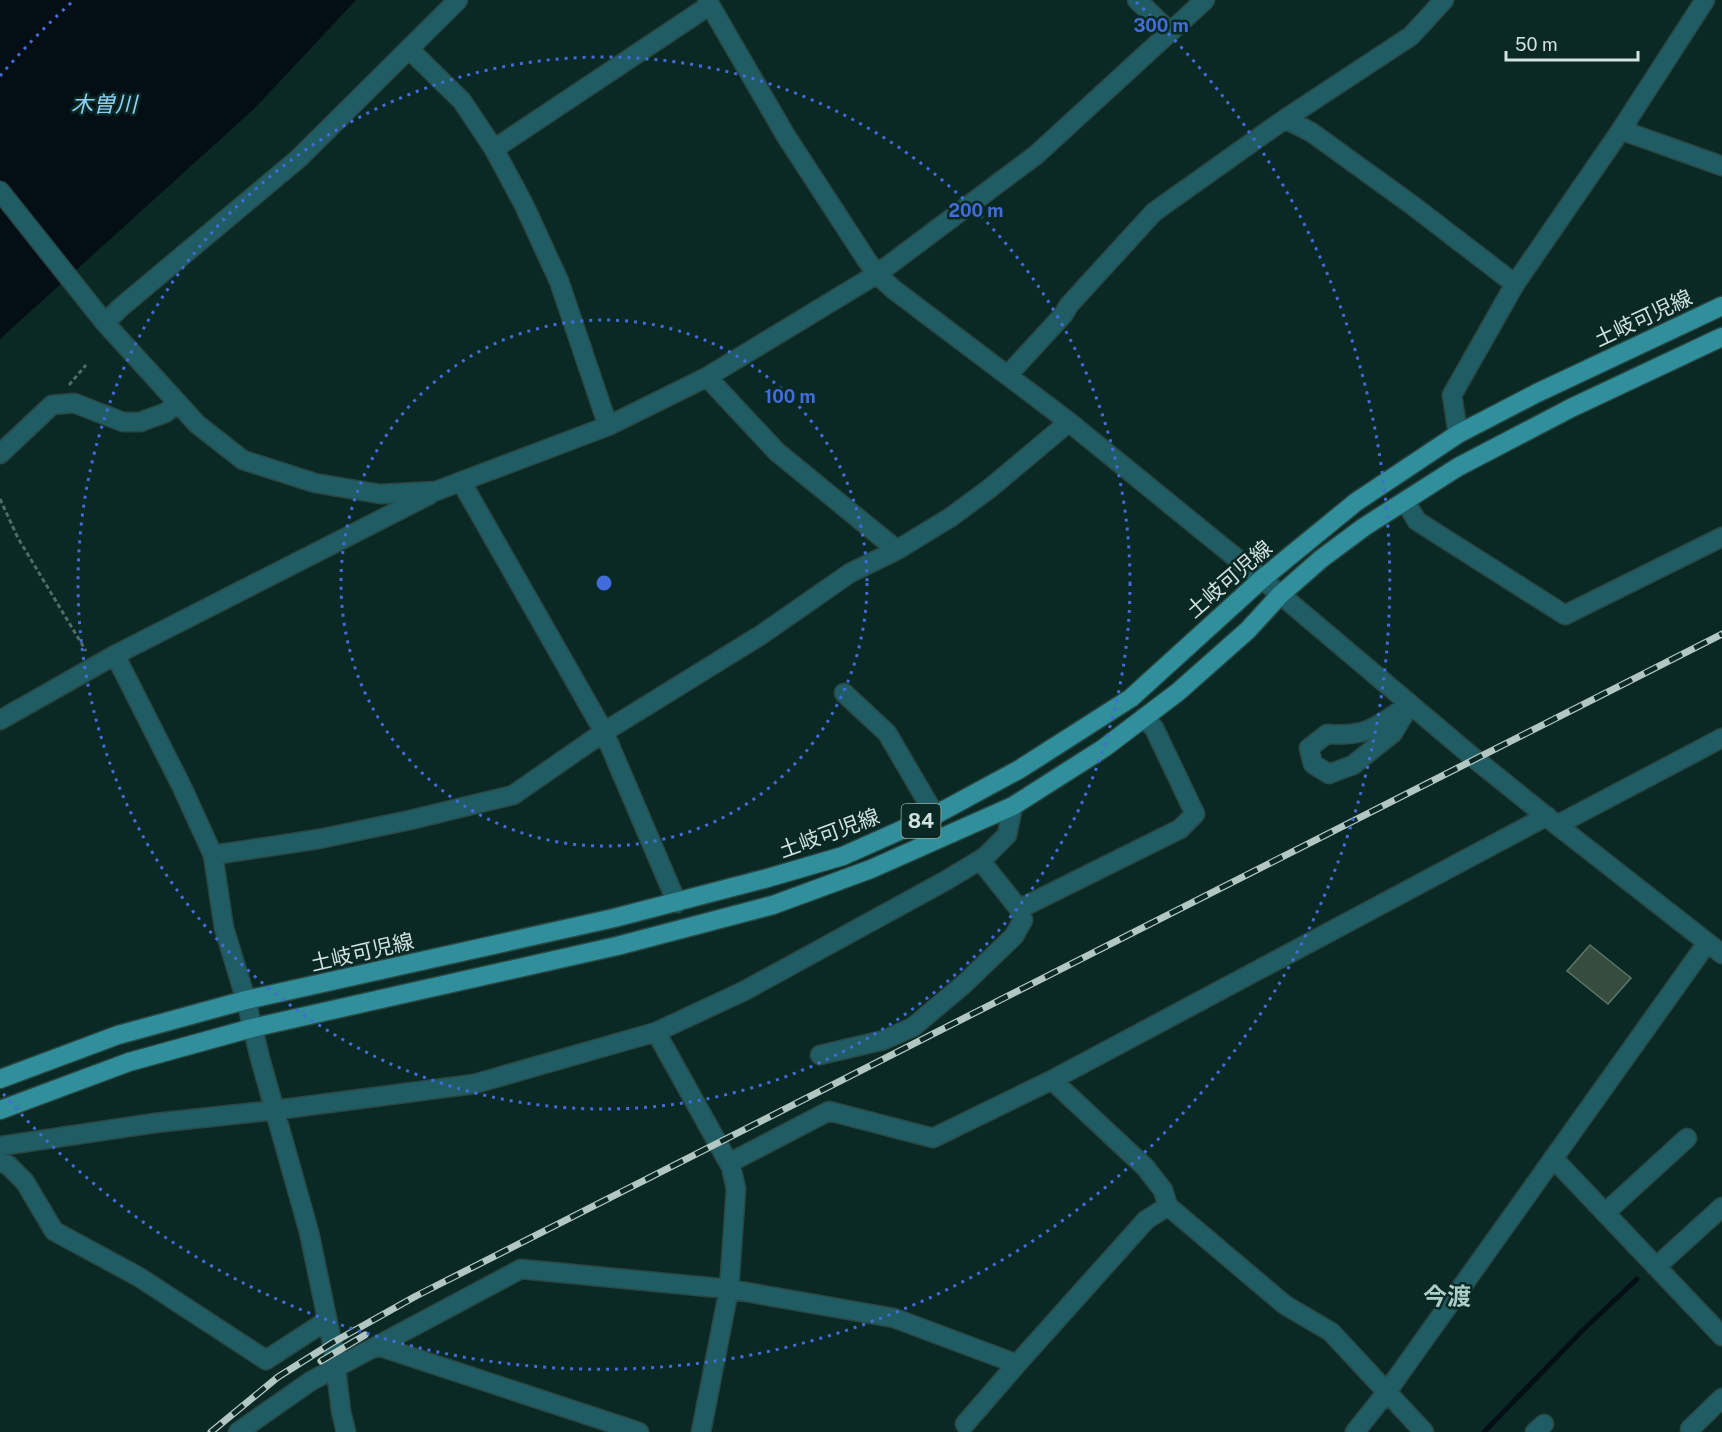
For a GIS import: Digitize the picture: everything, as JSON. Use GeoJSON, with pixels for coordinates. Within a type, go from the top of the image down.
{"type":"FeatureCollection","features":[{"type":"Feature","properties":{"kind":"main road","name":"土岐可児線"},"geometry":{"type":"LineString","coordinates":[[0,1079],[118,1035],[246,1000],[677,903],[843,856],[935,815],[1020,769],[1131,698],[1262,579],[1356,502],[1458,434],[1537,393],[1722,306]]}},
{"type":"Feature","properties":{"kind":"main road","name":"84"},"geometry":{"type":"LineString","coordinates":[[0,1110],[129,1062],[252,1028],[617,946],[773,905],[871,869],[1014,806],[1104,748],[1178,692],[1248,630],[1280,595],[1321,559],[1364,527],[1458,468],[1571,408],[1722,337]]}},
{"type":"Feature","properties":{"kind":"street"},"geometry":{"type":"LineString","coordinates":[[105,323],[298,159],[458,0]]}},
{"type":"Feature","properties":{"kind":"street"},"geometry":{"type":"LineString","coordinates":[[1137,0],[1170,32]]}},
{"type":"Feature","properties":{"kind":"street"},"geometry":{"type":"LineString","coordinates":[[0,720],[115,655],[436,491],[608,426],[707,377],[877,274],[1036,156],[1205,0]]}},
{"type":"Feature","properties":{"kind":"street"},"geometry":{"type":"LineString","coordinates":[[1008,375],[1154,212],[1285,119],[1411,36],[1444,0]]}},
{"type":"Feature","properties":{"kind":"street"},"geometry":{"type":"LineString","coordinates":[[1458,434],[1452,395],[1515,284],[1621,130],[1705,0]]}},
{"type":"Feature","properties":{"kind":"street"},"geometry":{"type":"LineString","coordinates":[[494,149],[709,2],[786,136],[877,274],[893,290],[1069,422],[1262,579],[1552,821],[1722,954]]}},
{"type":"Feature","properties":{"kind":"street"},"geometry":{"type":"LineString","coordinates":[[409,48],[462,101],[494,149],[524,205],[559,281],[608,426]]}},
{"type":"Feature","properties":{"kind":"street"},"geometry":{"type":"LineString","coordinates":[[1285,119],[1311,132],[1412,205],[1515,284]]}},
{"type":"Feature","properties":{"kind":"street"},"geometry":{"type":"LineString","coordinates":[[1621,130],[1722,166]]}},
{"type":"Feature","properties":{"kind":"street"},"geometry":{"type":"LineString","coordinates":[[0,191],[105,323],[197,424],[243,460],[315,483],[380,494],[436,491]]}},
{"type":"Feature","properties":{"kind":"street"},"geometry":{"type":"LineString","coordinates":[[707,377],[777,452],[897,550]]}},
{"type":"Feature","properties":{"kind":"street"},"geometry":{"type":"LineString","coordinates":[[0,454],[52,405],[74,403],[123,422],[140,422],[165,413],[178,403]]}},
{"type":"Feature","properties":{"kind":"street"},"geometry":{"type":"LineString","coordinates":[[213,855],[319,839],[513,795],[604,732],[761,635],[850,573],[897,550],[961,510],[1069,422]]}},
{"type":"Feature","properties":{"kind":"street"},"geometry":{"type":"LineString","coordinates":[[462,483],[604,732],[677,903]]}},
{"type":"Feature","properties":{"kind":"street"},"geometry":{"type":"LineString","coordinates":[[1405,501],[1417,521],[1565,615],[1722,537]]}},
{"type":"Feature","properties":{"kind":"street"},"geometry":{"type":"LineString","coordinates":[[115,655],[181,785],[213,855],[224,928],[309,1232],[334,1352],[340,1411],[346,1432]]}},
{"type":"Feature","properties":{"kind":"street"},"geometry":{"type":"LineString","coordinates":[[844,693],[887,733],[935,815]]}},
{"type":"Feature","properties":{"kind":"street"},"geometry":{"type":"LineString","coordinates":[[1410,704],[1393,733],[1353,765],[1329,774],[1313,764],[1309,748],[1327,734],[1347,735],[1371,731],[1410,704]]}},
{"type":"Feature","properties":{"kind":"street"},"geometry":{"type":"LineString","coordinates":[[1019,909],[1180,829],[1195,814],[1154,728],[1143,718]]}},
{"type":"Feature","properties":{"kind":"street"},"geometry":{"type":"LineString","coordinates":[[1347,735],[1353,747],[1353,765]]}},
{"type":"Feature","properties":{"kind":"street"},"geometry":{"type":"LineString","coordinates":[[729,1163],[829,1112],[933,1138],[1052,1080],[1552,821],[1722,738]]}},
{"type":"Feature","properties":{"kind":"street"},"geometry":{"type":"LineString","coordinates":[[0,1146],[155,1123],[474,1084],[656,1032],[744,991],[980,860],[1007,835],[1014,806]]}},
{"type":"Feature","properties":{"kind":"street"},"geometry":{"type":"LineString","coordinates":[[820,1055],[884,1040],[913,1027],[963,985],[1014,936],[1023,920],[1019,909],[980,860]]}},
{"type":"Feature","properties":{"kind":"street"},"geometry":{"type":"LineString","coordinates":[[1355,1432],[1386,1393],[1707,943]]}},
{"type":"Feature","properties":{"kind":"street"},"geometry":{"type":"LineString","coordinates":[[656,1032],[729,1163],[736,1189],[729,1289],[701,1432]]}},
{"type":"Feature","properties":{"kind":"street"},"geometry":{"type":"LineString","coordinates":[[1052,1080],[1144,1167],[1163,1190],[1168,1206],[1285,1305],[1331,1332],[1424,1432]]}},
{"type":"Feature","properties":{"kind":"street"},"geometry":{"type":"LineString","coordinates":[[1605,1213],[1687,1138]]}},
{"type":"Feature","properties":{"kind":"street"},"geometry":{"type":"LineString","coordinates":[[1553,1158],[1722,1336]]}},
{"type":"Feature","properties":{"kind":"street"},"geometry":{"type":"LineString","coordinates":[[0,1162],[8,1165],[25,1182],[54,1231],[139,1277],[266,1360],[326,1321]]}},
{"type":"Feature","properties":{"kind":"street"},"geometry":{"type":"LineString","coordinates":[[966,1429],[1017,1364],[1146,1220],[1168,1206]]}},
{"type":"Feature","properties":{"kind":"street"},"geometry":{"type":"LineString","coordinates":[[1656,1267],[1722,1207]]}},
{"type":"Feature","properties":{"kind":"street"},"geometry":{"type":"LineString","coordinates":[[238,1432],[311,1381],[521,1269],[729,1289],[894,1318],[1017,1364]]}},
{"type":"Feature","properties":{"kind":"street"},"geometry":{"type":"LineString","coordinates":[[378,1346],[639,1432]]}},
{"type":"Feature","properties":{"kind":"street"},"geometry":{"type":"LineString","coordinates":[[1690,1429],[1722,1398]]}},
{"type":"Feature","properties":{"kind":"path"},"geometry":{"type":"LineString","coordinates":[[0,499],[18,538],[95,666]]}},
{"type":"Feature","properties":{"kind":"water","name":"木曽川"},"geometry":{"type":"Polygon","coordinates":[[[0,0],[356,0],[255,108],[0,339],[0,0]]]}},
{"type":"Feature","properties":{"kind":"building"},"geometry":{"type":"Polygon","coordinates":[[[1590,945],[1631,978],[1608,1004],[1567,971],[1590,945]]]}},
{"type":"Feature","properties":{"kind":"waterway"},"geometry":{"type":"LineString","coordinates":[[1484,1432],[1583,1330],[1637,1279]]}},
{"type":"Feature","properties":{"kind":"railway"},"geometry":{"type":"LineString","coordinates":[[211,1432],[278,1377],[332,1343],[416,1296],[1722,634]]}},
{"type":"Feature","properties":{"kind":"railway"},"geometry":{"type":"LineString","coordinates":[[321,1361],[365,1335]]}},
{"type":"Feature","properties":{"kind":"district","name":"今渡"},"geometry":{"type":"Point","coordinates":[1447,1296]}}]}
